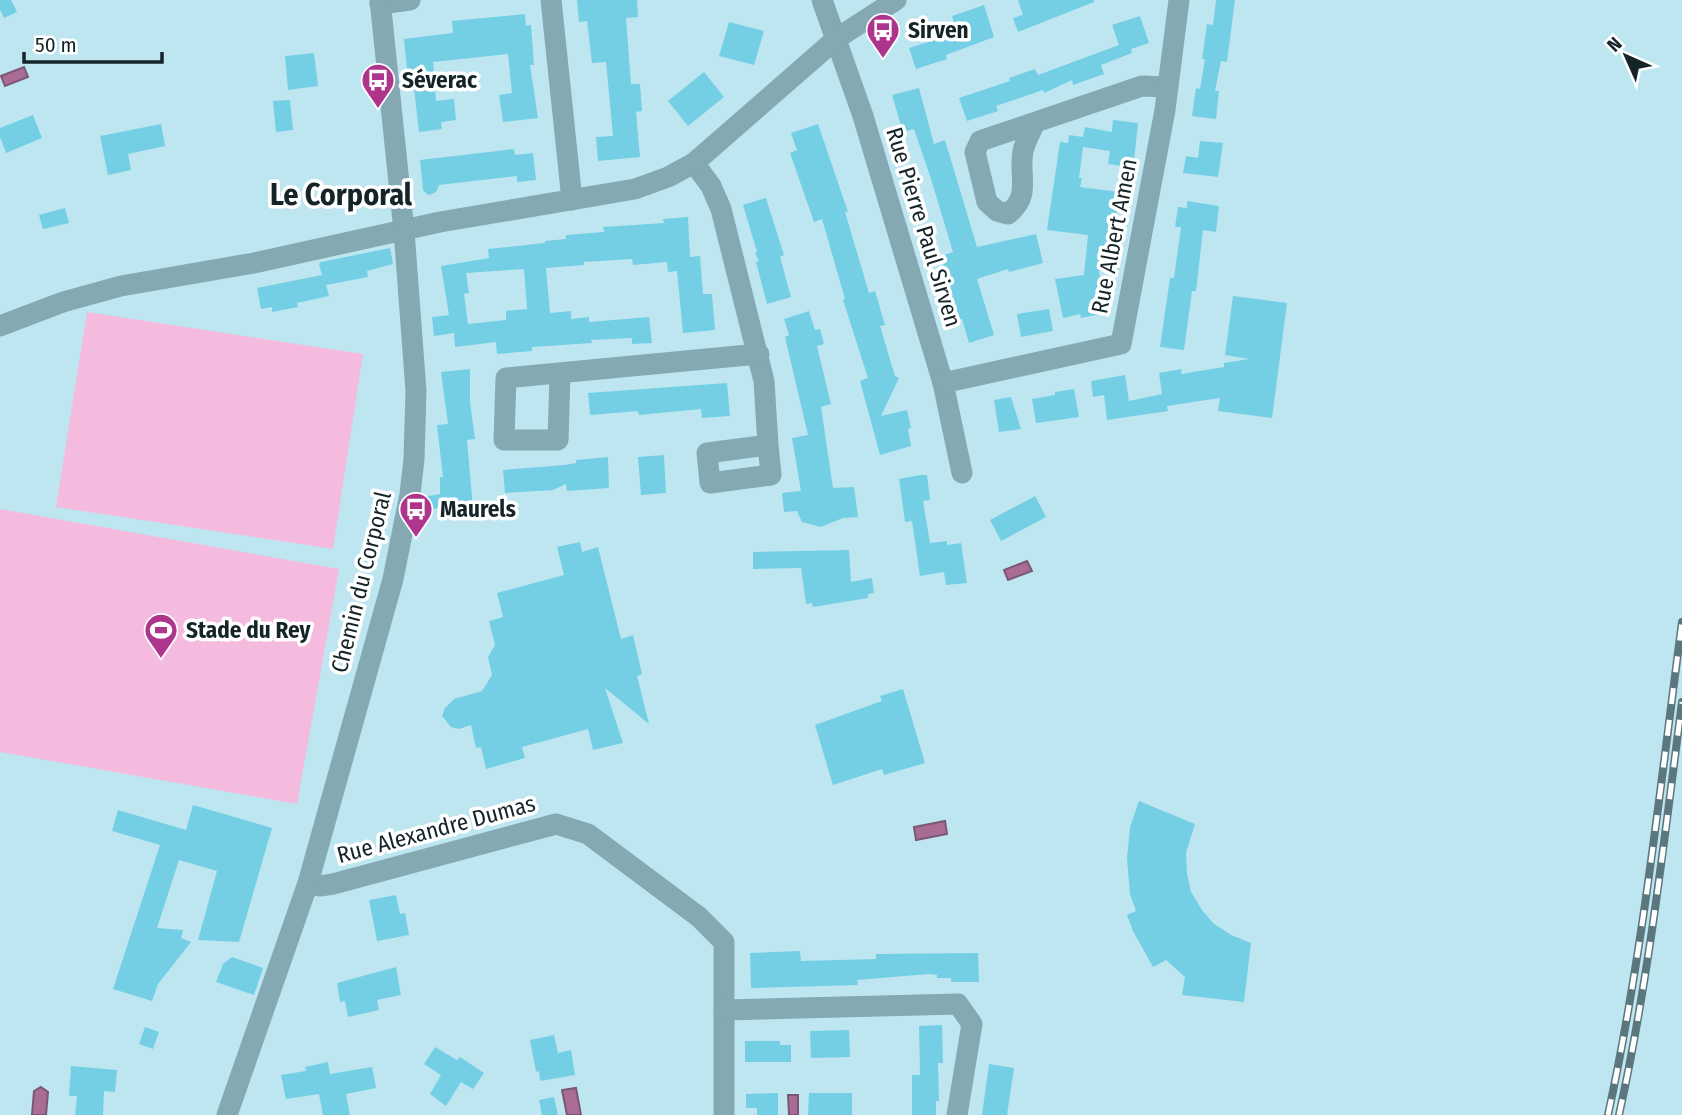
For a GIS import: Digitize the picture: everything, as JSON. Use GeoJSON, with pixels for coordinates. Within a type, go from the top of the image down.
{"type":"FeatureCollection","features":[{"type":"Feature","properties":{"kind":"street"},"geometry":{"type":"LineString","coordinates":[[380,2],[410,0]]}},
{"type":"Feature","properties":{"kind":"street"},"geometry":{"type":"LineString","coordinates":[[551,0],[572,200]]}},
{"type":"Feature","properties":{"kind":"street","name":"Rue Pierre Paul Sirven"},"geometry":{"type":"LineString","coordinates":[[822,0],[863,116],[943,383],[961,473]]}},
{"type":"Feature","properties":{"kind":"street"},"geometry":{"type":"LineString","coordinates":[[0,326],[121,286],[254,263],[440,222],[635,189],[668,177],[694,163],[836,39],[896,0]]}},
{"type":"Feature","properties":{"kind":"street","name":"Rue Albert Amen"},"geometry":{"type":"LineString","coordinates":[[943,383],[1121,344],[1165,110],[1179,0]]}},
{"type":"Feature","properties":{"kind":"street","name":"Chemin du Corporal"},"geometry":{"type":"LineString","coordinates":[[227,1115],[308,883],[393,579],[409,505],[414,459],[416,391],[404,231],[380,2]]}},
{"type":"Feature","properties":{"kind":"street"},"geometry":{"type":"LineString","coordinates":[[1034,124],[1142,86],[1167,87]]}},
{"type":"Feature","properties":{"kind":"street"},"geometry":{"type":"LineString","coordinates":[[694,163],[711,186],[721,209],[764,381],[768,445]]}},
{"type":"Feature","properties":{"kind":"street"},"geometry":{"type":"LineString","coordinates":[[560,373],[758,354]]}},
{"type":"Feature","properties":{"kind":"street","name":"Rue Alexandre Dumas"},"geometry":{"type":"LineString","coordinates":[[308,883],[326,885],[556,824],[588,834],[699,917],[724,942],[724,1115]]}},
{"type":"Feature","properties":{"kind":"street"},"geometry":{"type":"LineString","coordinates":[[724,1010],[958,1004],[972,1024],[957,1115]]}},
{"type":"Feature","properties":{"kind":"shaded area"},"geometry":{"type":"Polygon","coordinates":[[[24,67],[28,77],[5,86],[1,76],[24,67]]]}},
{"type":"Feature","properties":{"kind":"shaded area"},"geometry":{"type":"Polygon","coordinates":[[[87,312],[363,354],[333,549],[56,507],[87,312]]]}},
{"type":"Feature","properties":{"kind":"shaded area","name":"Stade du Rey"},"geometry":{"type":"Polygon","coordinates":[[[0,509],[339,569],[297,804],[0,752],[0,509]]]}},
{"type":"Feature","properties":{"kind":"shaded area"},"geometry":{"type":"Polygon","coordinates":[[[1027,561],[1032,571],[1008,580],[1004,570],[1027,561]]]}},
{"type":"Feature","properties":{"kind":"shaded area"},"geometry":{"type":"Polygon","coordinates":[[[945,821],[947,834],[916,840],[914,827],[945,821]]]}},
{"type":"Feature","properties":{"kind":"shaded area"},"geometry":{"type":"Polygon","coordinates":[[[41,1087],[48,1092],[46,1115],[32,1115],[34,1091],[41,1087]]]}},
{"type":"Feature","properties":{"kind":"shaded area"},"geometry":{"type":"Polygon","coordinates":[[[576,1088],[581,1115],[567,1115],[562,1090],[576,1088]]]}},
{"type":"Feature","properties":{"kind":"shaded area"},"geometry":{"type":"Polygon","coordinates":[[[788,1095],[798,1095],[798,1115],[789,1115],[788,1095]]]}},
{"type":"Feature","properties":{"kind":"building"},"geometry":{"type":"Polygon","coordinates":[[[0,0],[11,0],[17,12],[4,18],[0,10],[0,0]]]}},
{"type":"Feature","properties":{"kind":"building"},"geometry":{"type":"Polygon","coordinates":[[[577,0],[637,0],[638,17],[626,18],[631,84],[640,84],[642,111],[636,112],[640,157],[598,161],[596,137],[613,136],[606,62],[592,63],[587,21],[579,22],[577,0]]]}},
{"type":"Feature","properties":{"kind":"building"},"geometry":{"type":"Polygon","coordinates":[[[1018,0],[1094,2],[1018,32],[1013,18],[1023,15],[1018,0]]]}},
{"type":"Feature","properties":{"kind":"building"},"geometry":{"type":"Polygon","coordinates":[[[1216,0],[1235,0],[1227,62],[1221,61],[1215,91],[1219,91],[1216,119],[1192,116],[1196,88],[1200,89],[1205,59],[1202,59],[1207,24],[1213,25],[1216,0]]]}},
{"type":"Feature","properties":{"kind":"building"},"geometry":{"type":"Polygon","coordinates":[[[984,5],[994,37],[946,55],[947,59],[916,69],[909,48],[957,33],[952,16],[984,5]]]}},
{"type":"Feature","properties":{"kind":"building"},"geometry":{"type":"Polygon","coordinates":[[[525,14],[526,26],[531,25],[534,65],[530,65],[538,118],[503,122],[499,95],[512,93],[508,54],[433,62],[436,101],[454,99],[456,120],[441,122],[442,129],[419,132],[413,79],[408,80],[404,39],[453,33],[452,21],[525,14]]]}},
{"type":"Feature","properties":{"kind":"building"},"geometry":{"type":"Polygon","coordinates":[[[1140,16],[1149,43],[1101,65],[1104,74],[1073,85],[1072,80],[1044,93],[1043,90],[996,106],[998,111],[967,121],[959,98],[1010,81],[1009,78],[1035,69],[1038,75],[1119,45],[1112,25],[1140,16]]]}},
{"type":"Feature","properties":{"kind":"building"},"geometry":{"type":"Polygon","coordinates":[[[729,22],[764,31],[754,65],[719,56],[729,22]]]}},
{"type":"Feature","properties":{"kind":"building"},"geometry":{"type":"Polygon","coordinates":[[[314,53],[318,86],[288,90],[285,56],[314,53]]]}},
{"type":"Feature","properties":{"kind":"building"},"geometry":{"type":"Polygon","coordinates":[[[704,72],[724,97],[688,126],[668,101],[704,72]]]}},
{"type":"Feature","properties":{"kind":"building"},"geometry":{"type":"Polygon","coordinates":[[[919,88],[934,144],[945,140],[977,247],[1036,234],[1043,263],[1009,272],[1008,269],[977,279],[994,335],[969,343],[962,319],[958,320],[941,256],[953,252],[931,179],[914,129],[903,132],[892,95],[919,88]]]}},
{"type":"Feature","properties":{"kind":"building"},"geometry":{"type":"Polygon","coordinates":[[[290,100],[293,130],[276,132],[273,101],[290,100]]]}},
{"type":"Feature","properties":{"kind":"building"},"geometry":{"type":"Polygon","coordinates":[[[33,115],[42,138],[6,153],[0,137],[0,128],[33,115]]]}},
{"type":"Feature","properties":{"kind":"building"},"geometry":{"type":"Polygon","coordinates":[[[1113,120],[1138,123],[1134,161],[1131,160],[1130,167],[1108,164],[1110,151],[1083,147],[1079,178],[1082,178],[1080,187],[1127,193],[1125,208],[1117,208],[1114,238],[1122,239],[1118,273],[1099,271],[1106,313],[1063,318],[1055,279],[1084,275],[1088,235],[1047,230],[1060,142],[1068,143],[1069,135],[1083,137],[1085,127],[1112,132],[1113,120]]]}},
{"type":"Feature","properties":{"kind":"building"},"geometry":{"type":"Polygon","coordinates":[[[161,124],[165,146],[128,154],[131,170],[108,175],[100,136],[161,124]]]}},
{"type":"Feature","properties":{"kind":"building"},"geometry":{"type":"Polygon","coordinates":[[[818,124],[848,212],[845,212],[869,293],[875,291],[885,325],[880,326],[895,376],[899,378],[881,416],[907,410],[911,428],[908,429],[911,446],[880,455],[860,381],[868,378],[843,300],[845,299],[822,219],[814,222],[790,153],[797,150],[791,133],[818,124]]]}},
{"type":"Feature","properties":{"kind":"building"},"geometry":{"type":"Polygon","coordinates":[[[1200,141],[1223,143],[1218,177],[1183,173],[1186,156],[1198,158],[1200,141]]]}},
{"type":"Feature","properties":{"kind":"building"},"geometry":{"type":"Polygon","coordinates":[[[514,149],[515,155],[533,153],[536,180],[517,182],[517,176],[439,185],[436,192],[428,195],[423,190],[420,160],[514,149]]]}},
{"type":"Feature","properties":{"kind":"building"},"geometry":{"type":"Polygon","coordinates":[[[766,198],[784,255],[780,257],[791,297],[767,304],[756,262],[759,261],[755,253],[757,252],[743,205],[766,198]]]}},
{"type":"Feature","properties":{"kind":"building"},"geometry":{"type":"Polygon","coordinates":[[[1187,201],[1219,206],[1216,232],[1203,230],[1196,291],[1192,291],[1184,350],[1160,347],[1181,227],[1175,227],[1178,207],[1187,208],[1187,201]]]}},
{"type":"Feature","properties":{"kind":"building"},"geometry":{"type":"Polygon","coordinates":[[[65,208],[69,223],[43,229],[39,215],[65,208]]]}},
{"type":"Feature","properties":{"kind":"building"},"geometry":{"type":"Polygon","coordinates":[[[688,217],[690,257],[700,256],[703,294],[712,294],[715,330],[683,333],[677,271],[668,272],[667,262],[633,265],[632,259],[546,268],[550,313],[571,311],[571,319],[589,317],[589,322],[649,317],[652,343],[632,344],[632,338],[591,340],[592,343],[532,347],[532,351],[497,354],[496,342],[455,347],[454,333],[434,336],[432,317],[449,315],[441,266],[489,258],[488,249],[545,243],[566,239],[566,235],[604,232],[603,227],[664,223],[663,219],[688,217]],[[524,269],[466,273],[469,293],[464,294],[468,324],[506,320],[506,311],[527,309],[524,269]]]}},
{"type":"Feature","properties":{"kind":"building"},"geometry":{"type":"Polygon","coordinates":[[[390,248],[393,264],[367,271],[368,277],[326,285],[329,296],[297,303],[298,307],[272,312],[272,307],[261,309],[257,288],[322,275],[319,264],[321,262],[390,248]]]}},
{"type":"Feature","properties":{"kind":"building"},"geometry":{"type":"Polygon","coordinates":[[[1233,296],[1287,303],[1272,418],[1218,411],[1220,398],[1167,406],[1168,411],[1107,420],[1104,395],[1093,397],[1091,381],[1125,375],[1129,401],[1162,394],[1159,373],[1182,369],[1181,374],[1224,367],[1224,363],[1249,359],[1225,355],[1233,296]]]}},
{"type":"Feature","properties":{"kind":"building"},"geometry":{"type":"Polygon","coordinates":[[[1049,309],[1053,331],[1021,337],[1017,314],[1049,309]]]}},
{"type":"Feature","properties":{"kind":"building"},"geometry":{"type":"Polygon","coordinates":[[[809,311],[815,330],[820,329],[824,344],[817,346],[831,404],[821,407],[833,488],[854,487],[858,517],[843,518],[821,527],[802,522],[797,511],[784,512],[782,493],[801,491],[792,438],[808,435],[785,337],[789,335],[784,319],[809,311]]]}},
{"type":"Feature","properties":{"kind":"building"},"geometry":{"type":"Polygon","coordinates":[[[470,369],[470,402],[475,439],[467,440],[473,508],[420,510],[423,497],[440,494],[440,477],[443,477],[437,425],[448,424],[441,372],[470,369]]]}},
{"type":"Feature","properties":{"kind":"building"},"geometry":{"type":"Polygon","coordinates":[[[727,383],[730,416],[702,418],[701,409],[639,415],[638,411],[590,415],[588,393],[727,383]]]}},
{"type":"Feature","properties":{"kind":"building"},"geometry":{"type":"Polygon","coordinates":[[[1074,389],[1079,417],[1036,423],[1032,399],[1074,389]]]}},
{"type":"Feature","properties":{"kind":"building"},"geometry":{"type":"Polygon","coordinates":[[[1011,397],[1021,429],[999,432],[994,400],[1011,397]]]}},
{"type":"Feature","properties":{"kind":"building"},"geometry":{"type":"Polygon","coordinates":[[[664,455],[666,493],[641,495],[638,457],[664,455]]]}},
{"type":"Feature","properties":{"kind":"building"},"geometry":{"type":"Polygon","coordinates":[[[608,457],[609,488],[567,491],[566,484],[553,490],[505,493],[503,470],[564,465],[576,463],[576,460],[608,457]]]}},
{"type":"Feature","properties":{"kind":"building"},"geometry":{"type":"Polygon","coordinates":[[[927,475],[930,500],[923,501],[930,543],[961,543],[967,583],[946,585],[944,572],[920,576],[912,521],[905,522],[899,479],[927,475]]]}},
{"type":"Feature","properties":{"kind":"building"},"geometry":{"type":"Polygon","coordinates":[[[1035,496],[1046,517],[1001,541],[990,520],[1035,496]]]}},
{"type":"Feature","properties":{"kind":"building"},"geometry":{"type":"Polygon","coordinates":[[[580,542],[582,552],[598,547],[621,639],[633,635],[642,674],[637,676],[649,724],[605,688],[623,743],[593,750],[588,729],[522,747],[525,758],[486,769],[481,747],[476,748],[471,725],[459,729],[451,727],[442,716],[445,708],[454,699],[482,691],[492,675],[488,657],[495,645],[489,621],[503,617],[497,593],[564,575],[557,547],[580,542]]]}},
{"type":"Feature","properties":{"kind":"building"},"geometry":{"type":"Polygon","coordinates":[[[849,550],[851,582],[872,578],[874,593],[868,594],[868,598],[813,607],[812,603],[806,604],[801,568],[753,569],[753,552],[849,550]]]}},
{"type":"Feature","properties":{"kind":"building"},"geometry":{"type":"Polygon","coordinates":[[[903,689],[925,763],[884,775],[882,769],[833,785],[815,725],[882,701],[880,696],[903,689]]]}},
{"type":"Feature","properties":{"kind":"building"},"geometry":{"type":"Polygon","coordinates":[[[1139,801],[1195,824],[1186,853],[1191,892],[1213,923],[1231,935],[1251,943],[1244,1002],[1182,995],[1185,977],[1166,960],[1153,967],[1133,931],[1127,915],[1136,911],[1130,894],[1127,858],[1130,827],[1139,801]]]}},
{"type":"Feature","properties":{"kind":"building"},"geometry":{"type":"Polygon","coordinates":[[[193,805],[272,828],[239,942],[198,940],[217,871],[179,860],[157,928],[183,930],[181,938],[191,942],[158,984],[152,1001],[113,989],[160,845],[112,831],[118,810],[186,830],[193,805]]]}},
{"type":"Feature","properties":{"kind":"building"},"geometry":{"type":"Polygon","coordinates":[[[396,895],[400,914],[405,913],[409,935],[377,941],[369,900],[396,895]]]}},
{"type":"Feature","properties":{"kind":"building"},"geometry":{"type":"Polygon","coordinates":[[[800,951],[801,961],[876,959],[876,954],[978,953],[979,982],[951,982],[951,978],[937,978],[937,975],[929,974],[857,980],[858,985],[751,988],[750,953],[800,951]]]}},
{"type":"Feature","properties":{"kind":"building"},"geometry":{"type":"Polygon","coordinates":[[[232,957],[263,968],[254,995],[216,982],[223,964],[232,957]]]}},
{"type":"Feature","properties":{"kind":"building"},"geometry":{"type":"Polygon","coordinates":[[[396,967],[401,995],[377,1000],[379,1010],[348,1017],[345,1001],[340,1002],[337,983],[396,967]]]}},
{"type":"Feature","properties":{"kind":"building"},"geometry":{"type":"Polygon","coordinates":[[[942,1025],[943,1063],[938,1063],[939,1101],[936,1101],[936,1115],[912,1115],[912,1075],[920,1075],[919,1026],[942,1025]]]}},
{"type":"Feature","properties":{"kind":"building"},"geometry":{"type":"Polygon","coordinates":[[[145,1027],[159,1032],[153,1049],[139,1044],[145,1027]]]}},
{"type":"Feature","properties":{"kind":"building"},"geometry":{"type":"Polygon","coordinates":[[[849,1030],[850,1057],[811,1058],[810,1031],[849,1030]]]}},
{"type":"Feature","properties":{"kind":"building"},"geometry":{"type":"Polygon","coordinates":[[[554,1035],[558,1053],[571,1050],[575,1075],[540,1081],[530,1040],[554,1035]]]}},
{"type":"Feature","properties":{"kind":"building"},"geometry":{"type":"Polygon","coordinates":[[[745,1041],[780,1041],[780,1045],[791,1045],[791,1062],[745,1062],[745,1041]]]}},
{"type":"Feature","properties":{"kind":"building"},"geometry":{"type":"Polygon","coordinates":[[[435,1047],[457,1060],[460,1057],[484,1073],[473,1089],[461,1082],[446,1106],[430,1094],[441,1075],[424,1064],[435,1047]]]}},
{"type":"Feature","properties":{"kind":"building"},"geometry":{"type":"Polygon","coordinates":[[[328,1062],[330,1074],[372,1067],[376,1088],[346,1094],[350,1115],[323,1115],[319,1094],[286,1099],[281,1075],[306,1071],[305,1067],[328,1062]]]}},
{"type":"Feature","properties":{"kind":"building"},"geometry":{"type":"Polygon","coordinates":[[[989,1064],[1014,1068],[1007,1115],[982,1115],[989,1064]]]}},
{"type":"Feature","properties":{"kind":"building"},"geometry":{"type":"Polygon","coordinates":[[[71,1066],[117,1070],[115,1092],[104,1091],[103,1115],[75,1115],[77,1096],[69,1096],[71,1066]]]}},
{"type":"Feature","properties":{"kind":"building"},"geometry":{"type":"Polygon","coordinates":[[[778,1093],[778,1115],[757,1115],[757,1108],[746,1108],[746,1094],[778,1093]]]}},
{"type":"Feature","properties":{"kind":"building"},"geometry":{"type":"Polygon","coordinates":[[[809,1093],[852,1093],[852,1115],[808,1115],[809,1093]]]}},
{"type":"Feature","properties":{"kind":"building"},"geometry":{"type":"Polygon","coordinates":[[[554,1097],[558,1115],[542,1115],[539,1100],[554,1097]]]}},
{"type":"Feature","properties":{"kind":"railway"},"geometry":{"type":"LineString","coordinates":[[1608,1115],[1641,931],[1682,622]]}},
{"type":"Feature","properties":{"kind":"railway"},"geometry":{"type":"LineString","coordinates":[[1619,1115],[1647,961],[1682,702]]}},
{"type":"Feature","properties":{"kind":"place","name":"Sirven"},"geometry":{"type":"Point","coordinates":[883,60]}},
{"type":"Feature","properties":{"kind":"place","name":"Séverac"},"geometry":{"type":"Point","coordinates":[378,110]}},
{"type":"Feature","properties":{"kind":"place","name":"Maurels"},"geometry":{"type":"Point","coordinates":[416,539]}},
{"type":"Feature","properties":{"kind":"place","name":"Stade du Rey"},"geometry":{"type":"Point","coordinates":[161,660]}},
{"type":"Feature","properties":{"kind":"district","name":"Le Corporal"},"geometry":{"type":"Point","coordinates":[341,195]}}]}
